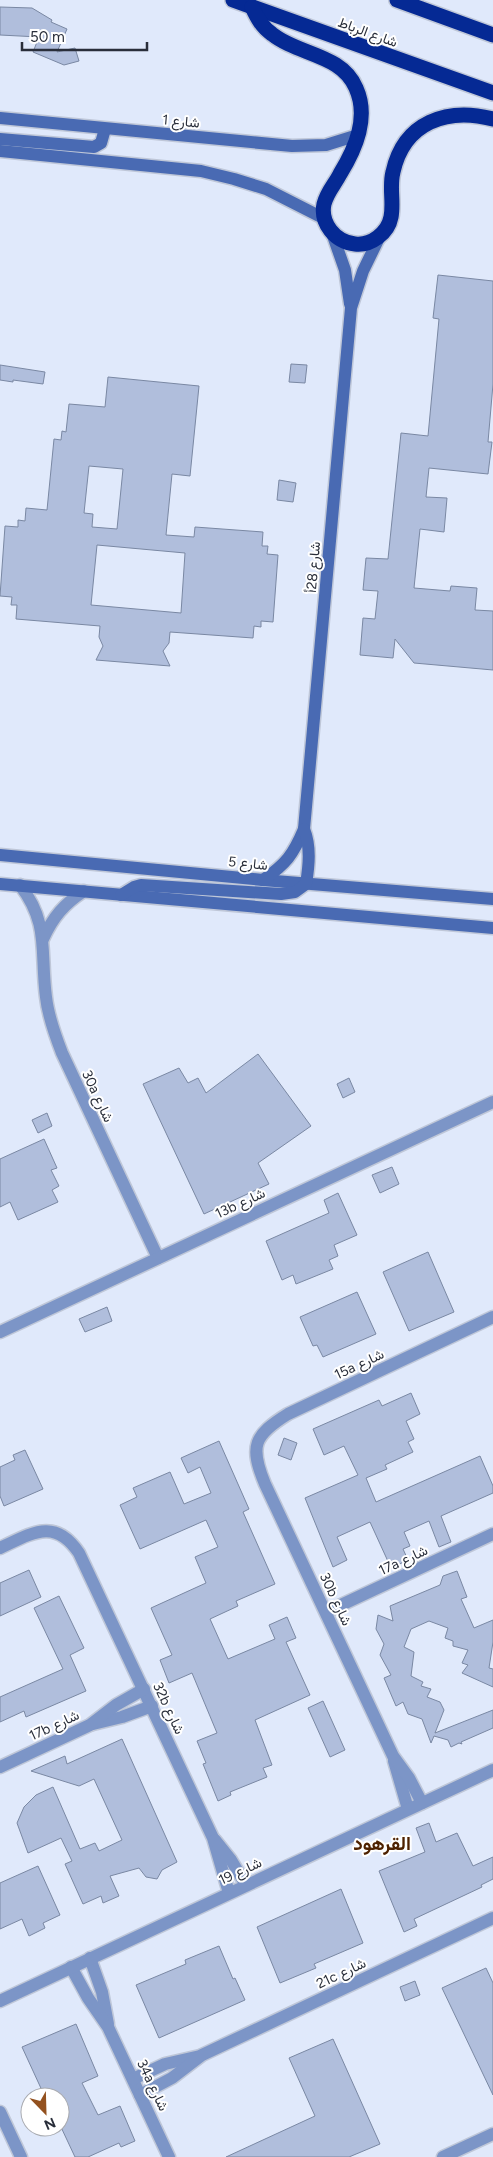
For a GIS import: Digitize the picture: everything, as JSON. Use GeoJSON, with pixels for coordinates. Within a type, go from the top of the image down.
{"type":"FeatureCollection","features":[{"type":"Feature","properties":{"kind":"highway","name":"شارع الرباط"},"geometry":{"type":"LineString","coordinates":[[233,0],[493,93]]}},
{"type":"Feature","properties":{"kind":"highway"},"geometry":{"type":"LineString","coordinates":[[397,0],[493,35]]}},
{"type":"Feature","properties":{"kind":"highway"},"geometry":{"type":"LineString","coordinates":[[252,7],[257,18],[272,34],[282,41],[332,62],[346,72],[356,86],[361,102],[362,118],[358,135],[341,174],[329,191],[324,205],[328,226],[342,240],[355,244],[368,242],[380,236],[387,228],[391,218],[393,172],[398,155],[407,139],[421,127],[448,116],[464,114],[493,119]]}},
{"type":"Feature","properties":{"kind":"street","name":"شارع 1"},"geometry":{"type":"LineString","coordinates":[[0,118],[309,147],[326,145],[358,135]]}},
{"type":"Feature","properties":{"kind":"street"},"geometry":{"type":"LineString","coordinates":[[0,139],[94,147],[101,143],[105,129]]}},
{"type":"Feature","properties":{"kind":"street"},"geometry":{"type":"LineString","coordinates":[[0,152],[201,171],[234,178],[266,189],[328,226]]}},
{"type":"Feature","properties":{"kind":"street","name":"شارع 28أ"},"geometry":{"type":"LineString","coordinates":[[328,226],[344,270],[351,308]]}},
{"type":"Feature","properties":{"kind":"street","name":"شارع 28أ"},"geometry":{"type":"LineString","coordinates":[[263,880],[282,867],[296,848],[304,829],[351,308],[362,271],[380,236]]}},
{"type":"Feature","properties":{"kind":"street","name":"شارع 28أ"},"geometry":{"type":"LineString","coordinates":[[304,829],[308,838],[309,853],[306,884]]}},
{"type":"Feature","properties":{"kind":"street","name":"شارع 5"},"geometry":{"type":"LineString","coordinates":[[0,855],[493,900]]}},
{"type":"Feature","properties":{"kind":"street"},"geometry":{"type":"LineString","coordinates":[[0,884],[493,928]]}},
{"type":"Feature","properties":{"kind":"street"},"geometry":{"type":"LineString","coordinates":[[121,895],[134,887],[149,885],[288,894],[302,889],[306,884]]}},
{"type":"Feature","properties":{"kind":"street","name":"30a شارع"},"geometry":{"type":"LineString","coordinates":[[20,885],[31,899],[38,913],[43,939],[43,972],[46,1000],[52,1027],[62,1053],[158,1258]]}},
{"type":"Feature","properties":{"kind":"street","name":"30a شارع"},"geometry":{"type":"LineString","coordinates":[[43,939],[58,913],[70,900],[84,891]]}},
{"type":"Feature","properties":{"kind":"street","name":"13b شارع"},"geometry":{"type":"LineString","coordinates":[[0,1332],[493,1102]]}},
{"type":"Feature","properties":{"kind":"street","name":"15a شارع"},"geometry":{"type":"LineString","coordinates":[[255,1455],[259,1438],[269,1425],[288,1414],[493,1317]]}},
{"type":"Feature","properties":{"kind":"street","name":"30b شارع"},"geometry":{"type":"LineString","coordinates":[[255,1455],[265,1484],[393,1756]]}},
{"type":"Feature","properties":{"kind":"street","name":"32b شارع"},"geometry":{"type":"LineString","coordinates":[[0,1548],[34,1533],[47,1531],[60,1534],[70,1540],[86,1566],[213,1838],[229,1893]]}},
{"type":"Feature","properties":{"kind":"street","name":"17a شارع"},"geometry":{"type":"LineString","coordinates":[[326,1612],[493,1534]]}},
{"type":"Feature","properties":{"kind":"street","name":"17b شارع"},"geometry":{"type":"LineString","coordinates":[[0,1767],[90,1725],[116,1705],[144,1689]]}},
{"type":"Feature","properties":{"kind":"street"},"geometry":{"type":"LineString","coordinates":[[90,1725],[122,1717],[152,1706]]}},
{"type":"Feature","properties":{"kind":"street"},"geometry":{"type":"LineString","coordinates":[[393,1756],[409,1778],[422,1803]]}},
{"type":"Feature","properties":{"kind":"street"},"geometry":{"type":"LineString","coordinates":[[393,1756],[399,1783],[408,1809]]}},
{"type":"Feature","properties":{"kind":"street","name":"شارع 19"},"geometry":{"type":"LineString","coordinates":[[0,2001],[493,1770]]}},
{"type":"Feature","properties":{"kind":"street"},"geometry":{"type":"LineString","coordinates":[[213,1838],[231,1860],[246,1885]]}},
{"type":"Feature","properties":{"kind":"street","name":"21c شارع"},"geometry":{"type":"LineString","coordinates":[[133,2079],[165,2064],[202,2055],[493,1918]]}},
{"type":"Feature","properties":{"kind":"street","name":"34a شارع"},"geometry":{"type":"LineString","coordinates":[[90,1958],[102,1992],[108,2027]]}},
{"type":"Feature","properties":{"kind":"street","name":"34a شارع"},"geometry":{"type":"LineString","coordinates":[[71,1967],[88,1998],[108,2027],[169,2157]]}},
{"type":"Feature","properties":{"kind":"street","name":"21c شارع"},"geometry":{"type":"LineString","coordinates":[[140,2095],[172,2078],[202,2055]]}},
{"type":"Feature","properties":{"kind":"street"},"geometry":{"type":"LineString","coordinates":[[0,2112],[21,2157]]}},
{"type":"Feature","properties":{"kind":"street"},"geometry":{"type":"LineString","coordinates":[[443,2157],[493,2134]]}},
{"type":"Feature","properties":{"kind":"building"},"geometry":{"type":"Polygon","coordinates":[[[0,7],[32,8],[52,20],[51,22],[67,29],[57,52],[75,48],[79,61],[64,65],[33,52],[39,37],[0,35],[0,7]]]}},
{"type":"Feature","properties":{"kind":"building"},"geometry":{"type":"Polygon","coordinates":[[[438,275],[493,281],[493,384],[488,442],[492,442],[488,474],[429,468],[426,497],[447,498],[444,532],[420,529],[414,588],[450,591],[451,586],[477,588],[475,610],[493,611],[493,670],[414,663],[395,639],[393,658],[360,655],[363,618],[375,619],[378,591],[363,590],[366,558],[388,559],[401,433],[428,436],[439,319],[433,318],[438,275]]]}},
{"type":"Feature","properties":{"kind":"building"},"geometry":{"type":"Polygon","coordinates":[[[291,364],[307,365],[305,383],[289,382],[291,364]]]}},
{"type":"Feature","properties":{"kind":"building"},"geometry":{"type":"Polygon","coordinates":[[[0,365],[45,372],[43,384],[0,380],[0,365]]]}},
{"type":"Feature","properties":{"kind":"building"},"geometry":{"type":"Polygon","coordinates":[[[108,377],[199,386],[190,476],[172,474],[166,535],[194,537],[195,527],[263,532],[262,546],[268,546],[267,554],[278,555],[273,622],[261,621],[261,627],[254,626],[253,638],[170,632],[169,643],[163,651],[170,666],[96,660],[103,646],[99,637],[100,626],[16,619],[17,605],[11,605],[12,597],[0,596],[5,526],[18,527],[18,520],[25,521],[26,508],[47,510],[54,439],[61,440],[62,431],[66,432],[69,404],[105,407],[108,377]],[[89,466],[84,513],[93,514],[92,527],[117,529],[123,469],[89,466]],[[97,545],[91,605],[181,613],[185,553],[97,545]]]}},
{"type":"Feature","properties":{"kind":"building"},"geometry":{"type":"Polygon","coordinates":[[[279,480],[296,483],[293,502],[277,500],[279,480]]]}},
{"type":"Feature","properties":{"kind":"building"},"geometry":{"type":"Polygon","coordinates":[[[258,1054],[311,1126],[258,1163],[269,1184],[204,1214],[143,1084],[179,1068],[188,1083],[198,1078],[206,1093],[258,1054]]]}},
{"type":"Feature","properties":{"kind":"building"},"geometry":{"type":"Polygon","coordinates":[[[349,1078],[355,1092],[343,1098],[337,1084],[349,1078]]]}},
{"type":"Feature","properties":{"kind":"building"},"geometry":{"type":"Polygon","coordinates":[[[47,1113],[52,1126],[38,1133],[32,1120],[47,1113]]]}},
{"type":"Feature","properties":{"kind":"building"},"geometry":{"type":"Polygon","coordinates":[[[44,1139],[57,1168],[51,1170],[59,1186],[52,1190],[58,1202],[18,1220],[10,1202],[0,1207],[0,1159],[44,1139]]]}},
{"type":"Feature","properties":{"kind":"building"},"geometry":{"type":"Polygon","coordinates":[[[392,1167],[399,1184],[380,1193],[372,1175],[392,1167]]]}},
{"type":"Feature","properties":{"kind":"building"},"geometry":{"type":"Polygon","coordinates":[[[338,1193],[357,1235],[334,1245],[338,1256],[329,1260],[333,1269],[296,1284],[293,1275],[282,1280],[266,1241],[329,1213],[324,1200],[338,1193]]]}},
{"type":"Feature","properties":{"kind":"building"},"geometry":{"type":"Polygon","coordinates":[[[428,1252],[454,1312],[409,1331],[383,1272],[428,1252]]]}},
{"type":"Feature","properties":{"kind":"building"},"geometry":{"type":"Polygon","coordinates":[[[357,1292],[376,1334],[323,1357],[317,1345],[313,1346],[300,1317],[357,1292]]]}},
{"type":"Feature","properties":{"kind":"building"},"geometry":{"type":"Polygon","coordinates":[[[107,1307],[112,1321],[85,1332],[79,1319],[107,1307]]]}},
{"type":"Feature","properties":{"kind":"building"},"geometry":{"type":"Polygon","coordinates":[[[411,1393],[420,1414],[406,1421],[414,1439],[408,1442],[413,1452],[385,1465],[387,1469],[366,1478],[376,1502],[480,1456],[493,1486],[493,1493],[441,1516],[451,1542],[439,1547],[429,1521],[404,1532],[410,1546],[403,1549],[408,1560],[391,1568],[370,1522],[337,1537],[347,1560],[333,1567],[305,1498],[358,1475],[344,1446],[324,1455],[313,1429],[379,1400],[382,1406],[411,1393]]]}},
{"type":"Feature","properties":{"kind":"building"},"geometry":{"type":"Polygon","coordinates":[[[284,1438],[297,1443],[291,1460],[278,1455],[284,1438]]]}},
{"type":"Feature","properties":{"kind":"building"},"geometry":{"type":"Polygon","coordinates":[[[219,1441],[249,1509],[243,1512],[275,1584],[236,1601],[238,1606],[210,1619],[228,1659],[275,1639],[269,1625],[287,1617],[296,1638],[286,1642],[310,1695],[255,1720],[272,1765],[263,1768],[267,1777],[230,1792],[231,1795],[218,1801],[203,1764],[206,1763],[197,1741],[217,1733],[192,1673],[169,1683],[160,1660],[172,1655],[151,1608],[206,1583],[195,1557],[218,1547],[206,1520],[140,1549],[120,1505],[137,1497],[133,1488],[170,1472],[184,1504],[211,1493],[200,1467],[188,1473],[181,1458],[219,1441]]]}},
{"type":"Feature","properties":{"kind":"building"},"geometry":{"type":"Polygon","coordinates":[[[25,1450],[43,1489],[4,1506],[0,1496],[0,1467],[15,1460],[13,1455],[25,1450]]]}},
{"type":"Feature","properties":{"kind":"building"},"geometry":{"type":"Polygon","coordinates":[[[29,1570],[41,1597],[0,1616],[0,1583],[29,1570]]]}},
{"type":"Feature","properties":{"kind":"building"},"geometry":{"type":"Polygon","coordinates":[[[457,1571],[467,1597],[461,1599],[474,1628],[493,1620],[493,1642],[489,1668],[493,1669],[493,1687],[462,1673],[468,1665],[462,1663],[468,1650],[453,1646],[453,1641],[445,1638],[448,1628],[429,1621],[411,1629],[404,1647],[414,1652],[411,1676],[423,1682],[421,1686],[431,1689],[427,1697],[440,1702],[444,1710],[435,1733],[493,1710],[493,1728],[461,1742],[462,1744],[459,1743],[451,1747],[448,1740],[434,1736],[431,1743],[422,1719],[408,1714],[403,1702],[396,1706],[384,1678],[391,1675],[380,1655],[384,1644],[376,1629],[378,1615],[393,1621],[390,1606],[440,1585],[443,1576],[457,1571]]]}},
{"type":"Feature","properties":{"kind":"building"},"geometry":{"type":"Polygon","coordinates":[[[59,1596],[84,1648],[70,1655],[86,1691],[26,1717],[24,1711],[0,1722],[0,1697],[63,1669],[34,1608],[59,1596]]]}},
{"type":"Feature","properties":{"kind":"building"},"geometry":{"type":"Polygon","coordinates":[[[323,1701],[345,1750],[330,1757],[308,1708],[323,1701]]]}},
{"type":"Feature","properties":{"kind":"building"},"geometry":{"type":"Polygon","coordinates":[[[122,1739],[177,1862],[162,1870],[157,1879],[146,1877],[139,1868],[110,1876],[119,1896],[103,1903],[101,1896],[83,1904],[65,1864],[72,1861],[61,1838],[28,1853],[17,1823],[24,1807],[36,1795],[53,1787],[80,1849],[95,1843],[99,1851],[122,1840],[94,1779],[79,1786],[31,1771],[65,1756],[67,1764],[122,1739]]]}},
{"type":"Feature","properties":{"kind":"building"},"geometry":{"type":"Polygon","coordinates":[[[429,1823],[436,1842],[457,1833],[473,1866],[493,1857],[493,1879],[481,1885],[482,1887],[414,1919],[417,1926],[404,1932],[379,1871],[425,1852],[416,1828],[429,1823]]]}},
{"type":"Feature","properties":{"kind":"building"},"geometry":{"type":"Polygon","coordinates":[[[38,1866],[60,1915],[43,1923],[45,1928],[29,1936],[22,1919],[0,1929],[0,1883],[38,1866]]]}},
{"type":"Feature","properties":{"kind":"building"},"geometry":{"type":"Polygon","coordinates":[[[341,1889],[363,1943],[314,1964],[316,1968],[280,1983],[257,1927],[341,1889]]]}},
{"type":"Feature","properties":{"kind":"building"},"geometry":{"type":"Polygon","coordinates":[[[219,1946],[233,1979],[235,1978],[245,2000],[159,2038],[136,1985],[186,1964],[185,1960],[219,1946]]]}},
{"type":"Feature","properties":{"kind":"building"},"geometry":{"type":"Polygon","coordinates":[[[486,1968],[493,1983],[493,2095],[442,1988],[486,1968]]]}},
{"type":"Feature","properties":{"kind":"building"},"geometry":{"type":"Polygon","coordinates":[[[415,1981],[420,1995],[405,2001],[400,1987],[415,1981]]]}},
{"type":"Feature","properties":{"kind":"building"},"geometry":{"type":"Polygon","coordinates":[[[76,2024],[98,2076],[82,2083],[98,2115],[120,2106],[135,2141],[121,2147],[119,2143],[88,2157],[75,2157],[66,2137],[70,2137],[70,2087],[40,2087],[22,2047],[76,2024]]]}},
{"type":"Feature","properties":{"kind":"building"},"geometry":{"type":"Polygon","coordinates":[[[333,2039],[380,2144],[349,2157],[226,2157],[315,2116],[289,2058],[333,2039]]]}},
{"type":"Feature","properties":{"kind":"district","name":"القرهود"},"geometry":{"type":"Point","coordinates":[382,1843]}}]}
